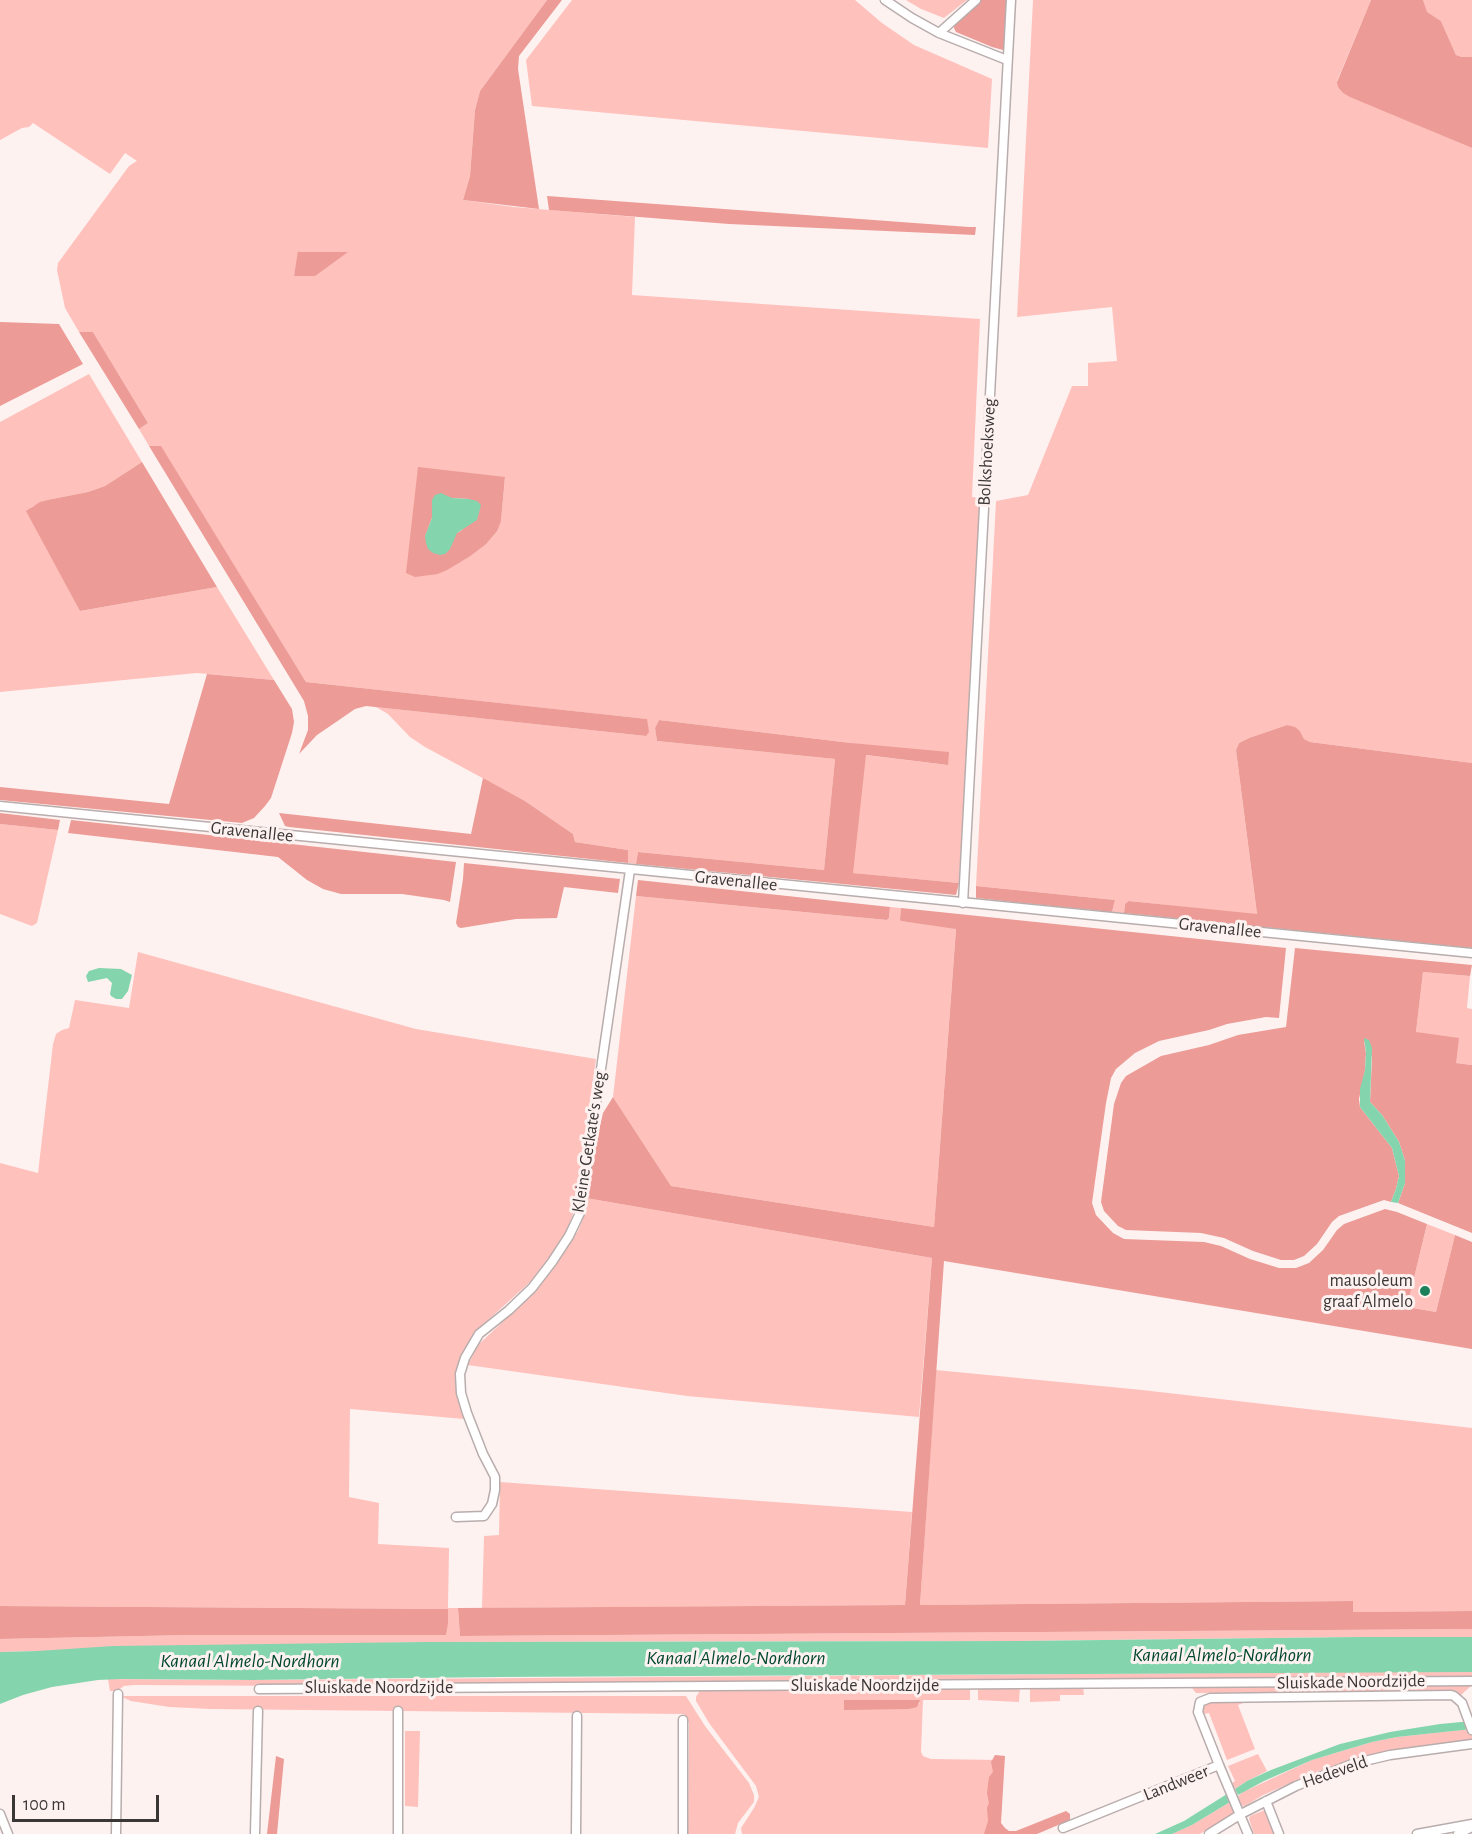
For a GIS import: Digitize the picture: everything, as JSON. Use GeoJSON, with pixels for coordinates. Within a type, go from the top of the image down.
{"type":"FeatureCollection","features":[{"type":"Feature","properties":{"kind":"street"},"geometry":{"type":"LineString","coordinates":[[885,0],[939,33],[1007,60]]}},
{"type":"Feature","properties":{"kind":"street"},"geometry":{"type":"LineString","coordinates":[[939,33],[976,0]]}},
{"type":"Feature","properties":{"kind":"street","name":"Bolkshoeksweg"},"geometry":{"type":"LineString","coordinates":[[963,903],[1011,0]]}},
{"type":"Feature","properties":{"kind":"street","name":"Gravenallee"},"geometry":{"type":"LineString","coordinates":[[0,806],[1472,953]]}},
{"type":"Feature","properties":{"kind":"street","name":"Kleine Getkate's weg"},"geometry":{"type":"LineString","coordinates":[[456,1517],[484,1516],[492,1504],[495,1490],[495,1477],[471,1423],[461,1393],[459,1374],[465,1358],[479,1334],[532,1288],[569,1236],[580,1213],[630,870]]}},
{"type":"Feature","properties":{"kind":"street","name":"Sluiskade Noordzijde"},"geometry":{"type":"LineString","coordinates":[[259,1689],[1472,1681]]}},
{"type":"Feature","properties":{"kind":"street"},"geometry":{"type":"LineString","coordinates":[[116,1834],[118,1694]]}},
{"type":"Feature","properties":{"kind":"street","name":"Landweer"},"geometry":{"type":"LineString","coordinates":[[1063,1828],[1219,1765],[1198,1712],[1200,1701],[1210,1698],[1451,1695],[1459,1699],[1472,1730]]}},
{"type":"Feature","properties":{"kind":"street"},"geometry":{"type":"LineString","coordinates":[[255,1834],[258,1711]]}},
{"type":"Feature","properties":{"kind":"street"},"geometry":{"type":"LineString","coordinates":[[398,1711],[398,1834]]}},
{"type":"Feature","properties":{"kind":"street"},"geometry":{"type":"LineString","coordinates":[[576,1834],[577,1716]]}},
{"type":"Feature","properties":{"kind":"street"},"geometry":{"type":"LineString","coordinates":[[683,1720],[683,1834]]}},
{"type":"Feature","properties":{"kind":"street","name":"Hedeveld"},"geometry":{"type":"LineString","coordinates":[[1209,1834],[1240,1814],[1296,1786],[1352,1764],[1390,1755],[1472,1744]]}},
{"type":"Feature","properties":{"kind":"street"},"geometry":{"type":"LineString","coordinates":[[1219,1765],[1248,1834]]}},
{"type":"Feature","properties":{"kind":"street"},"geometry":{"type":"LineString","coordinates":[[1266,1801],[1279,1834]]}},
{"type":"Feature","properties":{"kind":"street"},"geometry":{"type":"LineString","coordinates":[[0,1814],[8,1834]]}},
{"type":"Feature","properties":{"kind":"street"},"geometry":{"type":"LineString","coordinates":[[1417,1834],[1472,1825]]}},
{"type":"Feature","properties":{"kind":"street"},"geometry":{"type":"LineString","coordinates":[[1458,1834],[1472,1825]]}},
{"type":"Feature","properties":{"kind":"shaded area"},"geometry":{"type":"Polygon","coordinates":[[[0,0],[547,0],[480,91],[475,110],[470,176],[463,200],[514,207],[635,217],[632,295],[980,319],[972,497],[980,498],[959,883],[852,873],[865,755],[948,765],[851,743],[659,720],[655,728],[657,741],[835,759],[824,870],[638,852],[636,864],[628,863],[628,850],[575,842],[573,834],[525,801],[425,747],[410,737],[388,714],[376,707],[646,736],[646,719],[306,682],[161,447],[149,446],[139,429],[148,423],[93,332],[79,332],[65,308],[57,270],[58,263],[129,166],[137,161],[125,153],[110,174],[33,123],[0,140],[0,0]],[[299,252],[294,276],[347,252],[299,252]],[[418,468],[438,574],[469,557],[501,521],[505,478],[418,468]]]}},
{"type":"Feature","properties":{"kind":"shaded area"},"geometry":{"type":"Polygon","coordinates":[[[547,0],[562,0],[519,56],[518,69],[539,209],[463,200],[470,176],[475,110],[480,91],[547,0]]]}},
{"type":"Feature","properties":{"kind":"shaded area"},"geometry":{"type":"Polygon","coordinates":[[[572,0],[855,0],[882,23],[914,45],[992,79],[988,148],[532,106],[526,60],[572,0]]]}},
{"type":"Feature","properties":{"kind":"shaded area"},"geometry":{"type":"Polygon","coordinates":[[[906,0],[967,0],[944,18],[906,0]]]}},
{"type":"Feature","properties":{"kind":"shaded area"},"geometry":{"type":"Polygon","coordinates":[[[980,0],[1008,0],[1003,50],[956,32],[954,28],[980,0]]]}},
{"type":"Feature","properties":{"kind":"shaded area"},"geometry":{"type":"Polygon","coordinates":[[[1033,0],[1371,0],[1337,81],[1343,93],[1472,148],[1472,763],[1310,742],[1304,739],[1300,731],[1287,725],[1239,743],[1236,750],[1257,915],[1130,901],[1125,904],[1124,913],[1112,912],[1115,900],[976,886],[996,501],[1028,495],[1072,386],[1088,386],[1088,363],[1117,361],[1112,307],[1017,317],[1033,0]]]}},
{"type":"Feature","properties":{"kind":"shaded area"},"geometry":{"type":"Polygon","coordinates":[[[1371,0],[1423,0],[1427,12],[1441,21],[1456,55],[1472,57],[1472,148],[1350,97],[1338,87],[1337,82],[1371,0]]]}},
{"type":"Feature","properties":{"kind":"shaded area"},"geometry":{"type":"Polygon","coordinates":[[[1423,0],[1472,0],[1472,57],[1456,55],[1441,21],[1426,12],[1423,0]]]}},
{"type":"Feature","properties":{"kind":"shaded area"},"geometry":{"type":"Polygon","coordinates":[[[547,196],[976,227],[975,235],[729,224],[549,210],[547,196]]]}},
{"type":"Feature","properties":{"kind":"shaded area"},"geometry":{"type":"Polygon","coordinates":[[[298,251],[348,252],[315,276],[294,276],[298,251]]]}},
{"type":"Feature","properties":{"kind":"shaded area"},"geometry":{"type":"Polygon","coordinates":[[[0,322],[59,324],[83,364],[0,406],[0,322]]]}},
{"type":"Feature","properties":{"kind":"shaded area"},"geometry":{"type":"Polygon","coordinates":[[[79,332],[93,332],[148,423],[139,429],[79,332]]]}},
{"type":"Feature","properties":{"kind":"shaded area"},"geometry":{"type":"Polygon","coordinates":[[[89,374],[142,462],[105,486],[52,499],[31,507],[80,611],[217,587],[274,680],[197,673],[0,692],[0,422],[89,374]]]}},
{"type":"Feature","properties":{"kind":"shaded area"},"geometry":{"type":"Polygon","coordinates":[[[149,446],[161,446],[306,682],[647,719],[649,732],[646,736],[366,706],[355,709],[317,735],[299,754],[308,730],[308,716],[304,701],[149,446]]]}},
{"type":"Feature","properties":{"kind":"shaded area"},"geometry":{"type":"Polygon","coordinates":[[[142,462],[217,587],[80,611],[26,511],[40,502],[105,486],[142,462]]]}},
{"type":"Feature","properties":{"kind":"shaded area"},"geometry":{"type":"Polygon","coordinates":[[[418,467],[505,477],[501,521],[497,531],[486,544],[469,557],[438,574],[415,577],[406,573],[418,467]],[[469,499],[432,500],[432,518],[425,536],[457,533],[462,530],[469,499]]]}},
{"type":"Feature","properties":{"kind":"shaded area"},"geometry":{"type":"Polygon","coordinates":[[[207,674],[274,680],[292,709],[294,722],[292,733],[271,798],[254,818],[242,823],[0,800],[0,787],[169,804],[207,674]]]}},
{"type":"Feature","properties":{"kind":"shaded area"},"geometry":{"type":"Polygon","coordinates":[[[659,720],[851,743],[949,752],[948,765],[866,755],[853,873],[959,883],[956,895],[636,864],[638,852],[824,870],[835,759],[657,741],[655,728],[659,720]]]}},
{"type":"Feature","properties":{"kind":"shaded area"},"geometry":{"type":"Polygon","coordinates":[[[1287,725],[1295,727],[1304,739],[1310,742],[1472,763],[1472,948],[1124,913],[1125,904],[1129,901],[1257,914],[1236,750],[1239,743],[1249,738],[1287,725]]]}},
{"type":"Feature","properties":{"kind":"shaded area"},"geometry":{"type":"Polygon","coordinates":[[[483,778],[525,801],[573,834],[575,842],[628,850],[628,863],[289,827],[285,826],[279,813],[471,834],[483,778]]]}},
{"type":"Feature","properties":{"kind":"shaded area"},"geometry":{"type":"Polygon","coordinates":[[[0,813],[60,820],[58,830],[0,824],[0,813]]]}},
{"type":"Feature","properties":{"kind":"shaded area"},"geometry":{"type":"Polygon","coordinates":[[[71,820],[456,862],[450,902],[402,894],[341,894],[323,889],[307,880],[278,857],[68,833],[71,820]]]}},
{"type":"Feature","properties":{"kind":"shaded area"},"geometry":{"type":"Polygon","coordinates":[[[0,824],[58,830],[37,923],[32,926],[0,914],[0,824]]]}},
{"type":"Feature","properties":{"kind":"shaded area"},"geometry":{"type":"Polygon","coordinates":[[[464,863],[620,879],[618,893],[564,887],[557,918],[516,919],[461,928],[456,923],[464,863]]]}},
{"type":"Feature","properties":{"kind":"shaded area"},"geometry":{"type":"Polygon","coordinates":[[[638,880],[890,907],[889,918],[887,920],[636,896],[638,880]]]}},
{"type":"Feature","properties":{"kind":"shaded area"},"geometry":{"type":"Polygon","coordinates":[[[976,886],[1115,900],[1112,912],[976,898],[976,886]]]}},
{"type":"Feature","properties":{"kind":"shaded area"},"geometry":{"type":"Polygon","coordinates":[[[636,896],[887,920],[890,907],[901,908],[900,919],[902,921],[956,928],[934,1227],[671,1186],[613,1097],[636,896]]]}},
{"type":"Feature","properties":{"kind":"shaded area"},"geometry":{"type":"Polygon","coordinates":[[[901,908],[1286,948],[1279,1018],[1266,1017],[1227,1024],[1159,1041],[1135,1053],[1116,1069],[1111,1078],[1106,1103],[1092,1203],[1096,1215],[1113,1233],[1124,1239],[1204,1242],[1279,1268],[1296,1268],[1309,1263],[1344,1224],[1385,1209],[1427,1224],[1407,1307],[1436,1312],[1455,1235],[1472,1242],[1472,1349],[944,1261],[920,1605],[1353,1601],[1353,1612],[1472,1611],[1472,1629],[460,1636],[458,1608],[905,1605],[932,1258],[586,1198],[603,1113],[613,1097],[671,1186],[934,1227],[956,929],[901,921],[901,908]]]}},
{"type":"Feature","properties":{"kind":"shaded area"},"geometry":{"type":"Polygon","coordinates":[[[1295,948],[1472,965],[1470,976],[1423,972],[1416,1032],[1459,1038],[1456,1063],[1472,1065],[1472,1233],[1398,1203],[1405,1183],[1405,1161],[1399,1142],[1382,1115],[1370,1102],[1372,1057],[1364,1041],[1365,1070],[1359,1099],[1360,1107],[1392,1148],[1399,1176],[1391,1202],[1384,1200],[1339,1216],[1317,1244],[1304,1256],[1294,1260],[1281,1260],[1224,1238],[1201,1233],[1126,1230],[1118,1226],[1104,1211],[1101,1202],[1114,1104],[1121,1083],[1126,1076],[1161,1056],[1209,1045],[1238,1035],[1286,1027],[1295,948]]]}},
{"type":"Feature","properties":{"kind":"shaded area"},"geometry":{"type":"Polygon","coordinates":[[[138,952],[416,1029],[596,1059],[583,1165],[576,1205],[568,1228],[559,1245],[530,1282],[475,1332],[464,1351],[457,1369],[456,1384],[457,1397],[464,1419],[350,1409],[349,1497],[379,1503],[378,1544],[449,1548],[448,1608],[458,1608],[460,1636],[1472,1629],[1472,1637],[1018,1641],[423,1642],[0,1652],[0,1639],[189,1635],[446,1634],[448,1609],[0,1606],[0,1163],[38,1173],[56,1034],[69,1028],[75,1000],[129,1008],[138,952]]]}},
{"type":"Feature","properties":{"kind":"shaded area"},"geometry":{"type":"Polygon","coordinates":[[[1423,972],[1470,976],[1467,1008],[1472,1009],[1472,1065],[1456,1063],[1416,1032],[1423,972]]]}},
{"type":"Feature","properties":{"kind":"shaded area"},"geometry":{"type":"Polygon","coordinates":[[[586,1198],[932,1258],[919,1417],[687,1396],[468,1365],[478,1345],[527,1299],[554,1268],[578,1231],[584,1216],[586,1198]]]}},
{"type":"Feature","properties":{"kind":"shaded area"},"geometry":{"type":"Polygon","coordinates":[[[1427,1224],[1455,1235],[1436,1312],[1407,1307],[1427,1224]]]}},
{"type":"Feature","properties":{"kind":"shaded area"},"geometry":{"type":"Polygon","coordinates":[[[936,1370],[1142,1390],[1472,1428],[1472,1611],[1352,1612],[1352,1601],[920,1605],[936,1370]]]}},
{"type":"Feature","properties":{"kind":"shaded area"},"geometry":{"type":"Polygon","coordinates":[[[500,1482],[912,1512],[905,1605],[482,1608],[484,1536],[499,1535],[500,1482]]]}},
{"type":"Feature","properties":{"kind":"shaded area"},"geometry":{"type":"Polygon","coordinates":[[[0,1606],[448,1609],[448,1623],[446,1635],[189,1635],[0,1639],[0,1606]]]}},
{"type":"Feature","properties":{"kind":"shaded area"},"geometry":{"type":"Polygon","coordinates":[[[1472,1672],[1472,1678],[306,1686],[134,1685],[124,1686],[117,1691],[110,1691],[108,1679],[253,1680],[1472,1672]]]}},
{"type":"Feature","properties":{"kind":"shaded area"},"geometry":{"type":"Polygon","coordinates":[[[1472,1685],[1460,1696],[1456,1692],[1439,1691],[1196,1693],[1192,1688],[1193,1686],[1472,1685]]]}},
{"type":"Feature","properties":{"kind":"shaded area"},"geometry":{"type":"Polygon","coordinates":[[[1030,1686],[1083,1687],[1084,1695],[1060,1695],[1060,1701],[1030,1702],[1030,1686]]]}},
{"type":"Feature","properties":{"kind":"shaded area"},"geometry":{"type":"Polygon","coordinates":[[[1020,1687],[1019,1702],[978,1700],[978,1688],[1020,1687]]]}},
{"type":"Feature","properties":{"kind":"shaded area"},"geometry":{"type":"Polygon","coordinates":[[[970,1688],[970,1700],[923,1700],[921,1752],[923,1756],[931,1759],[1001,1760],[990,1834],[742,1834],[741,1828],[759,1797],[756,1786],[709,1723],[696,1701],[701,1689],[970,1688]],[[920,1703],[844,1709],[909,1709],[920,1703]]]}},
{"type":"Feature","properties":{"kind":"shaded area"},"geometry":{"type":"Polygon","coordinates":[[[120,1696],[686,1696],[705,1726],[749,1783],[754,1802],[738,1823],[735,1834],[688,1834],[689,1723],[684,1714],[211,1709],[169,1707],[131,1701],[120,1696]]]}},
{"type":"Feature","properties":{"kind":"shaded area"},"geometry":{"type":"Polygon","coordinates":[[[844,1700],[920,1700],[917,1707],[909,1709],[844,1710],[844,1700]]]}},
{"type":"Feature","properties":{"kind":"shaded area"},"geometry":{"type":"Polygon","coordinates":[[[1248,1701],[1238,1705],[1255,1749],[1227,1760],[1209,1713],[1204,1714],[1203,1706],[1207,1702],[1248,1701]]]}},
{"type":"Feature","properties":{"kind":"shaded area"},"geometry":{"type":"Polygon","coordinates":[[[1470,1729],[1472,1740],[1470,1742],[1433,1744],[1373,1755],[1318,1771],[1263,1795],[1245,1806],[1239,1801],[1238,1796],[1243,1792],[1312,1760],[1397,1737],[1470,1729]]]}},
{"type":"Feature","properties":{"kind":"shaded area"},"geometry":{"type":"Polygon","coordinates":[[[405,1731],[420,1731],[418,1807],[405,1806],[405,1731]]]}},
{"type":"Feature","properties":{"kind":"shaded area"},"geometry":{"type":"Polygon","coordinates":[[[1258,1754],[1267,1771],[1235,1789],[1232,1783],[1235,1781],[1228,1766],[1258,1754]]]}},
{"type":"Feature","properties":{"kind":"shaded area"},"geometry":{"type":"Polygon","coordinates":[[[995,1755],[1005,1756],[1001,1823],[1005,1828],[1009,1831],[1016,1831],[1066,1811],[1070,1814],[1070,1820],[1037,1834],[984,1834],[988,1821],[989,1777],[993,1772],[991,1762],[995,1755]]]}},
{"type":"Feature","properties":{"kind":"shaded area"},"geometry":{"type":"Polygon","coordinates":[[[276,1756],[284,1759],[277,1834],[267,1834],[276,1756]]]}},
{"type":"Feature","properties":{"kind":"shaded area"},"geometry":{"type":"Polygon","coordinates":[[[1230,1802],[1234,1813],[1200,1834],[1172,1834],[1192,1825],[1230,1802]]]}},
{"type":"Feature","properties":{"kind":"shaded area"},"geometry":{"type":"Polygon","coordinates":[[[1265,1810],[1275,1834],[1254,1834],[1250,1816],[1265,1810]]]}},
{"type":"Feature","properties":{"kind":"water"},"geometry":{"type":"Polygon","coordinates":[[[441,493],[452,498],[477,501],[481,505],[477,520],[457,533],[450,549],[440,555],[428,549],[425,536],[432,518],[432,500],[435,495],[441,493]]]}},
{"type":"Feature","properties":{"kind":"water"},"geometry":{"type":"Polygon","coordinates":[[[99,968],[121,969],[132,975],[128,991],[122,999],[111,996],[112,983],[107,978],[88,982],[86,976],[89,971],[99,968]]]}},
{"type":"Feature","properties":{"kind":"water"},"geometry":{"type":"Polygon","coordinates":[[[1364,1038],[1369,1040],[1372,1048],[1370,1102],[1382,1115],[1399,1142],[1405,1161],[1405,1183],[1398,1203],[1391,1202],[1399,1176],[1392,1148],[1360,1107],[1360,1089],[1365,1070],[1366,1053],[1364,1038]]]}},
{"type":"Feature","properties":{"kind":"water","name":"Kanaal Almelo-Nordhorn"},"geometry":{"type":"Polygon","coordinates":[[[1472,1637],[1472,1672],[121,1679],[52,1687],[0,1704],[0,1652],[113,1646],[1472,1637]]]}},
{"type":"Feature","properties":{"kind":"water"},"geometry":{"type":"Polygon","coordinates":[[[1472,1721],[1472,1729],[1372,1742],[1312,1760],[1238,1795],[1235,1789],[1271,1770],[1340,1744],[1390,1732],[1472,1721]]]}},
{"type":"Feature","properties":{"kind":"water"},"geometry":{"type":"Polygon","coordinates":[[[1227,1794],[1230,1802],[1192,1825],[1172,1834],[1155,1834],[1184,1821],[1227,1794]]]}},
{"type":"Feature","properties":{"kind":"place","name":"mausoleum graaf Almelo"},"geometry":{"type":"Point","coordinates":[1425,1291]}}]}
